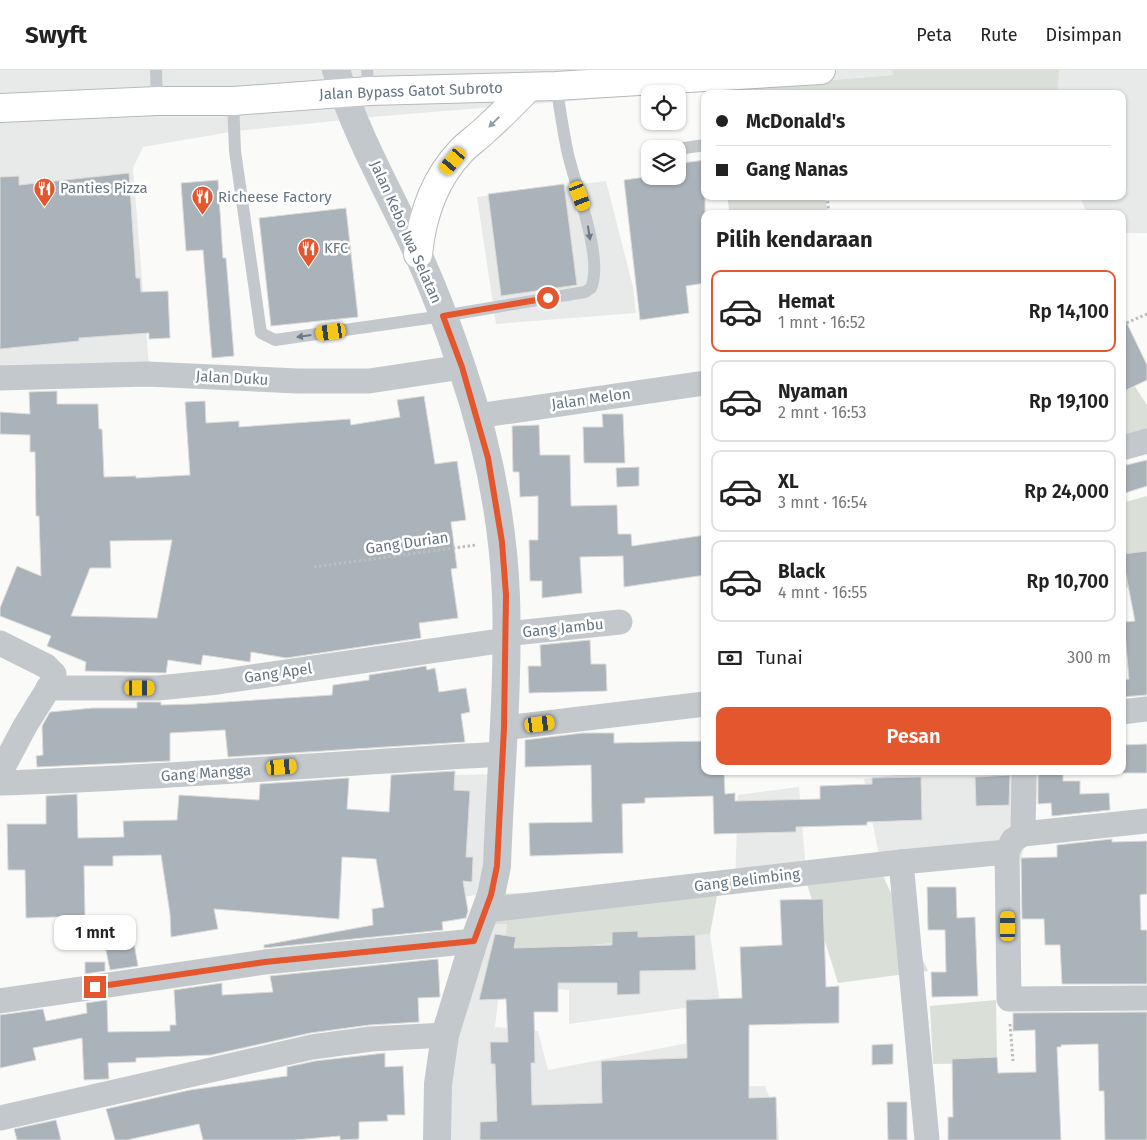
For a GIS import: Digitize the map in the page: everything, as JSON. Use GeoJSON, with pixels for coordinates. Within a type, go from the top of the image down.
{"type":"FeatureCollection","features":[{"type":"Feature","properties":{"kind":"main road","name":"Jalan Bypass Gatot Subroto"},"geometry":{"type":"LineString","coordinates":[[0,108],[157,101],[233,101],[339,81],[495,84],[529,87],[716,84],[821,70]]}},
{"type":"Feature","properties":{"kind":"main road"},"geometry":{"type":"LineString","coordinates":[[418,254],[421,225],[430,198],[444,172],[462,150],[485,131],[529,87]]}},
{"type":"Feature","properties":{"kind":"street","name":"Jalan Kebo Iwa Selatan"},"geometry":{"type":"LineString","coordinates":[[339,81],[418,254],[462,367],[488,458],[502,542],[506,637],[497,866],[486,910],[474,941],[445,1035],[438,1084],[437,1140]]}},
{"type":"Feature","properties":{"kind":"street","name":"Jalan Duku"},"geometry":{"type":"LineString","coordinates":[[0,378],[147,374],[298,381],[369,381],[462,367]]}},
{"type":"Feature","properties":{"kind":"street","name":"Jalan Melon"},"geometry":{"type":"LineString","coordinates":[[477,416],[701,383]]}},
{"type":"Feature","properties":{"kind":"street"},"geometry":{"type":"LineString","coordinates":[[1126,447],[1147,441]]}},
{"type":"Feature","properties":{"kind":"street","name":"Gang Jambu"},"geometry":{"type":"LineString","coordinates":[[506,637],[620,622]]}},
{"type":"Feature","properties":{"kind":"street","name":"Gang Apel"},"geometry":{"type":"LineString","coordinates":[[48,688],[158,688],[218,682],[506,637]]}},
{"type":"Feature","properties":{"kind":"street"},"geometry":{"type":"LineString","coordinates":[[0,643],[51,670],[54,674],[53,681],[25,726],[0,773]]}},
{"type":"Feature","properties":{"kind":"street","name":"Gang Mangga"},"geometry":{"type":"LineString","coordinates":[[0,783],[131,779],[325,764],[503,741],[701,705]]}},
{"type":"Feature","properties":{"kind":"street"},"geometry":{"type":"LineString","coordinates":[[1126,712],[1147,709]]}},
{"type":"Feature","properties":{"kind":"street"},"geometry":{"type":"LineString","coordinates":[[1023,834],[1024,775]]}},
{"type":"Feature","properties":{"kind":"street"},"geometry":{"type":"LineString","coordinates":[[1147,821],[1023,834],[1013,840],[1007,852],[1008,1000],[1147,998]]}},
{"type":"Feature","properties":{"kind":"street","name":"Gang Belimbing"},"geometry":{"type":"LineString","coordinates":[[486,910],[901,862],[1007,852]]}},
{"type":"Feature","properties":{"kind":"street"},"geometry":{"type":"LineString","coordinates":[[901,862],[927,1140]]}},
{"type":"Feature","properties":{"kind":"street"},"geometry":{"type":"LineString","coordinates":[[0,1001],[265,962],[474,941]]}},
{"type":"Feature","properties":{"kind":"street"},"geometry":{"type":"LineString","coordinates":[[0,1118],[312,1047],[372,1039],[445,1035]]}},
{"type":"Feature","properties":{"kind":"lane"},"geometry":{"type":"LineString","coordinates":[[156,70],[157,101]]}},
{"type":"Feature","properties":{"kind":"lane"},"geometry":{"type":"LineString","coordinates":[[233,101],[235,151],[261,332],[275,340],[486,309],[585,292],[591,288],[594,278],[594,266],[585,207],[567,152],[556,86]]}},
{"type":"Feature","properties":{"kind":"lane"},"geometry":{"type":"LineString","coordinates":[[686,148],[701,146]]}},
{"type":"Feature","properties":{"kind":"path"},"geometry":{"type":"LineString","coordinates":[[1126,323],[1147,314]]}},
{"type":"Feature","properties":{"kind":"path","name":"Gang Durian"},"geometry":{"type":"LineString","coordinates":[[314,567],[502,542]]}},
{"type":"Feature","properties":{"kind":"path"},"geometry":{"type":"LineString","coordinates":[[1008,1000],[1013,1061]]}},
{"type":"Feature","properties":{"kind":"shaded area"},"geometry":{"type":"Polygon","coordinates":[[[0,70],[892,70],[893,75],[686,92],[686,85],[641,85],[641,95],[383,116],[236,131],[143,147],[133,168],[150,378],[0,376],[0,70]]]}},
{"type":"Feature","properties":{"kind":"shaded area"},"geometry":{"type":"Polygon","coordinates":[[[892,70],[1059,70],[1058,90],[710,90],[893,75],[892,70]]]}},
{"type":"Feature","properties":{"kind":"shaded area"},"geometry":{"type":"Polygon","coordinates":[[[1059,70],[1147,70],[1147,233],[1126,233],[1126,210],[1085,210],[1081,200],[1126,200],[1126,90],[1058,90],[1059,70]]]}},
{"type":"Feature","properties":{"kind":"shaded area"},"geometry":{"type":"Polygon","coordinates":[[[606,181],[633,287],[636,313],[496,324],[477,197],[606,181]]]}},
{"type":"Feature","properties":{"kind":"shaded area"},"geometry":{"type":"Polygon","coordinates":[[[728,200],[826,200],[827,210],[729,210],[728,200]]]}},
{"type":"Feature","properties":{"kind":"shaded area"},"geometry":{"type":"Polygon","coordinates":[[[1126,373],[1147,405],[1147,433],[1126,439],[1126,373]]]}},
{"type":"Feature","properties":{"kind":"shaded area"},"geometry":{"type":"Polygon","coordinates":[[[1147,496],[1147,558],[1141,586],[1126,588],[1126,502],[1147,496]]]}},
{"type":"Feature","properties":{"kind":"shaded area"},"geometry":{"type":"Polygon","coordinates":[[[498,774],[482,894],[439,901],[412,776],[498,774]]]}},
{"type":"Feature","properties":{"kind":"shaded area"},"geometry":{"type":"Polygon","coordinates":[[[896,775],[1038,775],[1036,810],[1021,859],[883,876],[864,779],[896,775]]]}},
{"type":"Feature","properties":{"kind":"shaded area"},"geometry":{"type":"Polygon","coordinates":[[[799,787],[807,884],[735,884],[738,795],[799,787]]]}},
{"type":"Feature","properties":{"kind":"shaded area"},"geometry":{"type":"Polygon","coordinates":[[[883,876],[928,971],[838,983],[807,884],[883,876]]]}},
{"type":"Feature","properties":{"kind":"shaded area"},"geometry":{"type":"Polygon","coordinates":[[[719,885],[710,934],[549,949],[500,981],[507,924],[476,924],[482,894],[595,892],[719,885]]]}},
{"type":"Feature","properties":{"kind":"shaded area"},"geometry":{"type":"Polygon","coordinates":[[[476,924],[507,924],[495,1027],[538,1031],[548,1070],[693,1042],[701,1087],[765,1086],[778,1119],[779,1140],[434,1140],[476,924]]]}},
{"type":"Feature","properties":{"kind":"shaded area"},"geometry":{"type":"Polygon","coordinates":[[[710,934],[720,1003],[569,1024],[569,990],[545,988],[549,949],[710,934]]]}},
{"type":"Feature","properties":{"kind":"shaded area"},"geometry":{"type":"Polygon","coordinates":[[[996,1000],[997,1063],[933,1064],[930,1006],[996,1000]]]}},
{"type":"Feature","properties":{"kind":"building"},"geometry":{"type":"Polygon","coordinates":[[[701,161],[701,200],[705,200],[705,210],[701,210],[701,284],[686,286],[689,313],[640,320],[624,180],[641,178],[641,185],[686,185],[686,162],[701,161]]]}},
{"type":"Feature","properties":{"kind":"building"},"geometry":{"type":"Polygon","coordinates":[[[129,173],[136,278],[140,278],[141,292],[168,291],[170,338],[149,339],[149,333],[79,338],[79,341],[0,349],[0,177],[19,176],[19,185],[129,173]]]}},
{"type":"Feature","properties":{"kind":"building"},"geometry":{"type":"Polygon","coordinates":[[[218,180],[223,258],[226,258],[234,356],[212,358],[203,250],[186,251],[181,183],[218,180]]]}},
{"type":"Feature","properties":{"kind":"building"},"geometry":{"type":"Polygon","coordinates":[[[564,184],[577,285],[501,296],[488,194],[564,184]]]}},
{"type":"Feature","properties":{"kind":"building","name":"KFC"},"geometry":{"type":"Polygon","coordinates":[[[346,208],[358,317],[271,326],[259,218],[346,208]]]}},
{"type":"Feature","properties":{"kind":"building"},"geometry":{"type":"Polygon","coordinates":[[[1126,321],[1147,365],[1147,380],[1126,390],[1126,321]]]}},
{"type":"Feature","properties":{"kind":"building"},"geometry":{"type":"Polygon","coordinates":[[[57,391],[57,404],[98,404],[99,429],[102,429],[104,477],[136,476],[136,478],[190,475],[185,402],[205,401],[206,423],[239,421],[239,427],[350,419],[351,425],[400,417],[397,400],[424,396],[435,464],[457,461],[466,520],[451,522],[457,568],[451,569],[458,618],[419,623],[421,638],[286,658],[251,652],[250,662],[203,655],[201,665],[168,660],[166,673],[85,671],[86,662],[47,646],[51,636],[0,616],[0,608],[17,566],[41,576],[39,516],[36,516],[35,452],[30,452],[30,435],[0,434],[0,412],[30,414],[29,392],[57,391]],[[172,540],[110,541],[111,568],[90,568],[71,616],[157,618],[172,540]]]}},
{"type":"Feature","properties":{"kind":"building"},"geometry":{"type":"Polygon","coordinates":[[[602,414],[623,414],[625,463],[584,463],[583,427],[603,427],[602,414]]]}},
{"type":"Feature","properties":{"kind":"building"},"geometry":{"type":"Polygon","coordinates":[[[539,425],[540,455],[570,455],[571,506],[617,505],[618,534],[631,534],[632,546],[701,536],[701,576],[624,587],[623,556],[580,557],[582,593],[542,598],[542,581],[530,581],[529,540],[538,540],[538,496],[520,497],[519,472],[513,472],[512,426],[539,425]]]}},
{"type":"Feature","properties":{"kind":"building"},"geometry":{"type":"Polygon","coordinates":[[[1147,460],[1147,486],[1126,493],[1126,465],[1147,460]]]}},
{"type":"Feature","properties":{"kind":"building"},"geometry":{"type":"Polygon","coordinates":[[[639,467],[639,486],[617,487],[616,468],[639,467]]]}},
{"type":"Feature","properties":{"kind":"building"},"geometry":{"type":"Polygon","coordinates":[[[1147,551],[1147,695],[1126,697],[1126,679],[1129,679],[1126,622],[1135,621],[1126,575],[1126,554],[1147,551]]]}},
{"type":"Feature","properties":{"kind":"building"},"geometry":{"type":"Polygon","coordinates":[[[590,640],[591,664],[606,664],[607,691],[529,693],[528,666],[541,666],[540,645],[590,640]]]}},
{"type":"Feature","properties":{"kind":"building"},"geometry":{"type":"Polygon","coordinates":[[[426,666],[427,670],[435,668],[439,692],[466,688],[470,712],[461,714],[465,742],[228,757],[225,730],[170,733],[170,761],[37,767],[36,756],[43,755],[42,726],[50,712],[93,708],[137,708],[137,702],[161,702],[161,705],[195,704],[332,695],[333,685],[369,680],[369,675],[426,666]]]}},
{"type":"Feature","properties":{"kind":"building"},"geometry":{"type":"Polygon","coordinates":[[[583,733],[614,733],[614,743],[701,741],[701,775],[724,775],[725,794],[735,793],[735,801],[820,799],[820,786],[872,784],[872,778],[921,777],[922,820],[867,822],[867,825],[796,827],[796,832],[714,834],[713,796],[645,798],[645,803],[622,804],[623,853],[530,856],[529,823],[592,822],[591,765],[525,767],[525,740],[583,733]]]}},
{"type":"Feature","properties":{"kind":"building"},"geometry":{"type":"Polygon","coordinates":[[[1147,744],[1147,773],[1126,773],[1126,745],[1147,744]]]}},
{"type":"Feature","properties":{"kind":"building"},"geometry":{"type":"Polygon","coordinates":[[[455,771],[454,790],[470,791],[466,857],[473,857],[472,882],[463,881],[468,911],[466,918],[442,922],[443,930],[264,948],[264,945],[373,925],[372,909],[384,907],[376,859],[342,857],[339,919],[214,909],[218,929],[171,937],[170,914],[161,855],[113,856],[113,866],[84,866],[85,916],[26,918],[25,870],[8,870],[7,824],[46,824],[46,796],[77,794],[78,838],[124,837],[123,821],[177,820],[179,795],[259,800],[260,784],[349,778],[347,809],[389,812],[391,775],[455,771]]]}},
{"type":"Feature","properties":{"kind":"building"},"geometry":{"type":"Polygon","coordinates":[[[1010,775],[1009,805],[976,806],[975,777],[1010,775]]]}},
{"type":"Feature","properties":{"kind":"building"},"geometry":{"type":"Polygon","coordinates":[[[1038,775],[1063,775],[1063,781],[1080,781],[1080,794],[1109,793],[1110,810],[1052,816],[1051,803],[1038,804],[1038,775]]]}},
{"type":"Feature","properties":{"kind":"building"},"geometry":{"type":"Polygon","coordinates":[[[1112,839],[1112,842],[1147,841],[1147,894],[1140,895],[1141,930],[1147,930],[1147,984],[1062,984],[1060,945],[1045,945],[1044,919],[1022,919],[1021,858],[1057,857],[1057,845],[1112,839]]]}},
{"type":"Feature","properties":{"kind":"building"},"geometry":{"type":"Polygon","coordinates":[[[927,887],[956,887],[957,918],[975,917],[978,996],[932,997],[931,972],[946,972],[945,930],[928,930],[927,887]]]}},
{"type":"Feature","properties":{"kind":"building"},"geometry":{"type":"Polygon","coordinates":[[[823,899],[826,987],[839,986],[839,1023],[749,1025],[749,1098],[776,1097],[777,1140],[480,1140],[480,1122],[497,1121],[495,1064],[491,1064],[490,1042],[508,1042],[506,999],[479,1000],[495,934],[516,937],[514,948],[612,945],[612,932],[638,931],[638,937],[695,935],[696,970],[640,971],[640,994],[617,995],[617,983],[558,983],[558,1012],[534,1012],[535,1063],[531,1063],[532,1105],[602,1103],[601,1061],[687,1058],[686,1000],[742,998],[740,947],[782,945],[780,900],[823,899]]]}},
{"type":"Feature","properties":{"kind":"building"},"geometry":{"type":"Polygon","coordinates":[[[131,926],[138,966],[110,970],[102,931],[131,926]]]}},
{"type":"Feature","properties":{"kind":"building"},"geometry":{"type":"Polygon","coordinates":[[[438,959],[440,997],[418,998],[419,1022],[369,1025],[310,1033],[211,1055],[136,1058],[136,1062],[108,1063],[109,1079],[84,1080],[82,1038],[33,1048],[36,1060],[0,1068],[0,1015],[43,1009],[46,1021],[87,1013],[86,1003],[107,1000],[108,1032],[170,1031],[170,1025],[176,1025],[174,990],[222,983],[222,995],[273,992],[270,976],[438,959]]]}},
{"type":"Feature","properties":{"kind":"building"},"geometry":{"type":"Polygon","coordinates":[[[85,962],[105,962],[105,971],[85,974],[85,962]]]}},
{"type":"Feature","properties":{"kind":"building"},"geometry":{"type":"Polygon","coordinates":[[[1147,1012],[1147,1140],[1105,1140],[1104,1091],[1099,1091],[1098,1044],[1061,1045],[1061,1047],[1057,1047],[1061,1140],[948,1140],[948,1117],[953,1117],[952,1059],[997,1057],[998,1073],[1036,1072],[1035,1030],[1013,1031],[1013,1013],[1147,1012]]]}},
{"type":"Feature","properties":{"kind":"building"},"geometry":{"type":"Polygon","coordinates":[[[893,1044],[893,1064],[872,1065],[872,1045],[893,1044]]]}},
{"type":"Feature","properties":{"kind":"building"},"geometry":{"type":"Polygon","coordinates":[[[385,1053],[385,1067],[403,1066],[405,1115],[387,1115],[388,1121],[359,1122],[359,1139],[340,1140],[340,1136],[294,1140],[203,1140],[199,1124],[127,1140],[115,1140],[106,1109],[190,1090],[287,1076],[287,1067],[315,1061],[385,1053]]]}},
{"type":"Feature","properties":{"kind":"building"},"geometry":{"type":"Polygon","coordinates":[[[887,1102],[907,1102],[907,1140],[888,1140],[887,1102]]]}},
{"type":"Feature","properties":{"kind":"building"},"geometry":{"type":"Polygon","coordinates":[[[56,1120],[61,1140],[17,1140],[14,1129],[56,1120]]]}},
{"type":"Feature","properties":{"kind":"place","name":"Panties Pizza"},"geometry":{"type":"Point","coordinates":[44,207]}},
{"type":"Feature","properties":{"kind":"place","name":"Richeese Factory"},"geometry":{"type":"Point","coordinates":[202,216]}},
{"type":"Feature","properties":{"kind":"place","name":"KFC"},"geometry":{"type":"Point","coordinates":[308,267]}},
{"type":"Feature","properties":{"kind":"route"},"geometry":{"type":"LineString","coordinates":[[95,987],[265,962],[474,941],[491,895],[497,866],[504,728],[506,595],[502,542],[488,458],[462,367],[443,316],[548,298]]}}]}
